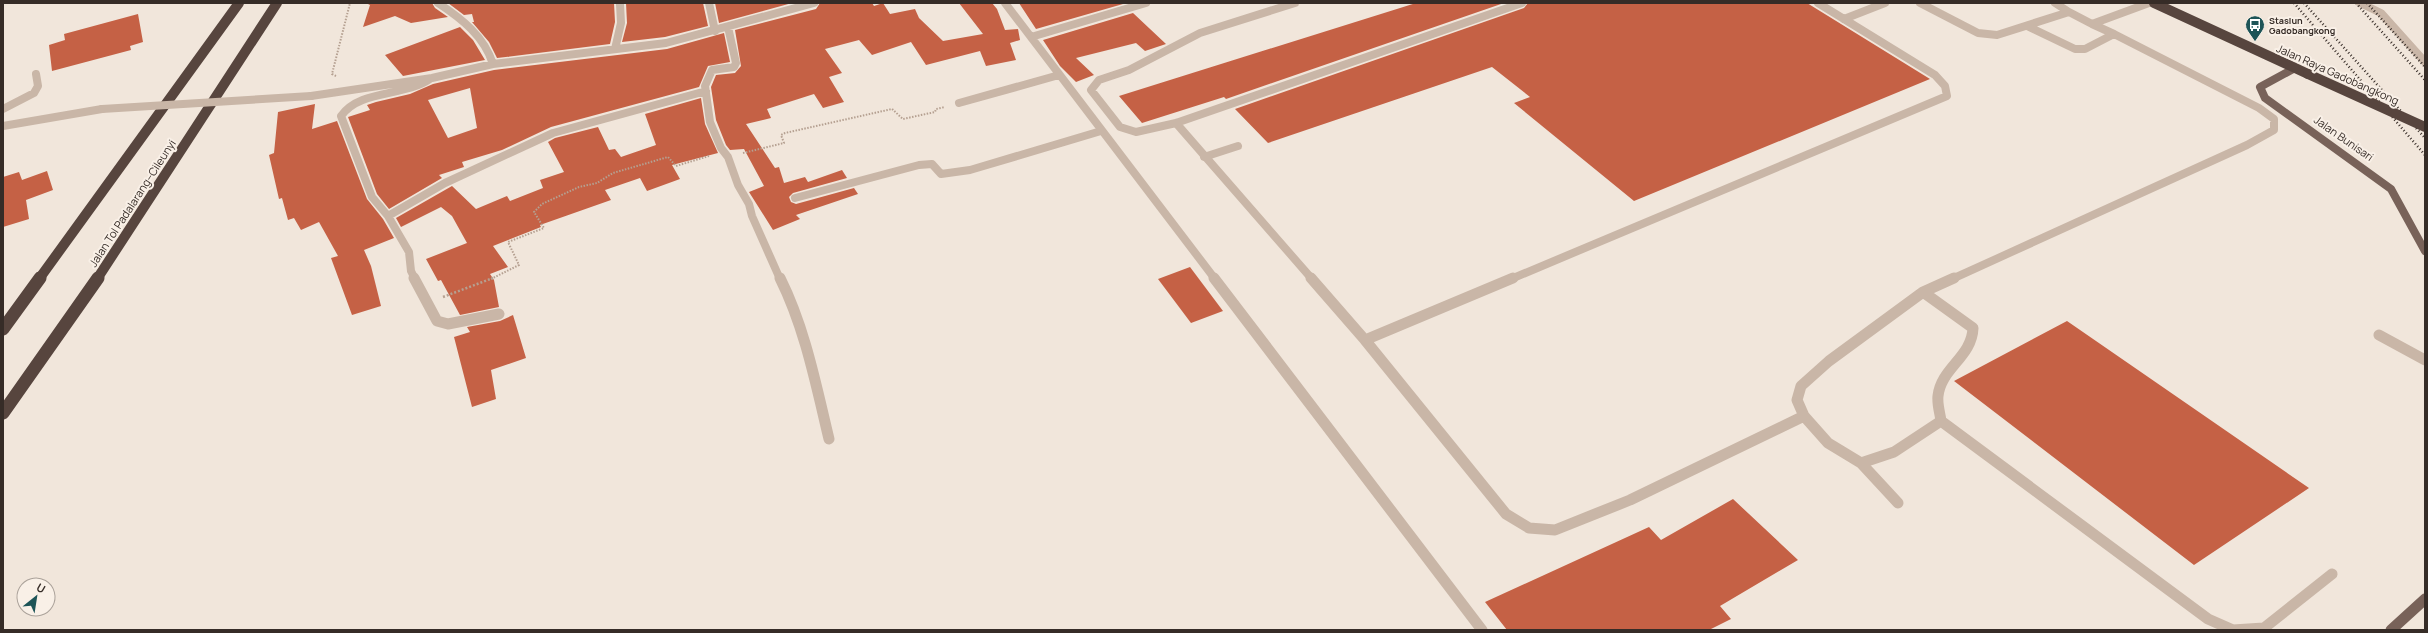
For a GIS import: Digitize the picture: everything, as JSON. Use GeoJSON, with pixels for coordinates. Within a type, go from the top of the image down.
{"type":"FeatureCollection","features":[{"type":"Feature","properties":{"kind":"highway"},"geometry":{"type":"LineString","coordinates":[[3,329],[239,3]]}},
{"type":"Feature","properties":{"kind":"highway","name":"Jalan Tol Padalarang–Cileunyi"},"geometry":{"type":"LineString","coordinates":[[3,413],[105,268],[277,3]]}},
{"type":"Feature","properties":{"kind":"highway","name":"Jalan Raya Gadobangkong"},"geometry":{"type":"LineString","coordinates":[[2154,3],[2425,127]]}},
{"type":"Feature","properties":{"kind":"main road","name":"Jalan Bunisari"},"geometry":{"type":"LineString","coordinates":[[2295,68],[2260,87],[2266,98],[2391,189],[2425,251]]}},
{"type":"Feature","properties":{"kind":"main road"},"geometry":{"type":"LineString","coordinates":[[2391,630],[2425,599]]}},
{"type":"Feature","properties":{"kind":"street"},"geometry":{"type":"LineString","coordinates":[[438,3],[480,37],[490,51],[493,64]]}},
{"type":"Feature","properties":{"kind":"street"},"geometry":{"type":"LineString","coordinates":[[709,3],[715,31]]}},
{"type":"Feature","properties":{"kind":"street"},"geometry":{"type":"LineString","coordinates":[[3,126],[102,109],[311,96],[432,78],[493,64],[666,42],[728,28],[814,3]]}},
{"type":"Feature","properties":{"kind":"street"},"geometry":{"type":"LineString","coordinates":[[1005,3],[1482,630]]}},
{"type":"Feature","properties":{"kind":"street"},"geometry":{"type":"LineString","coordinates":[[1031,37],[1146,3]]}},
{"type":"Feature","properties":{"kind":"street"},"geometry":{"type":"LineString","coordinates":[[1295,3],[1200,33],[1129,70],[1099,80],[1091,90],[1120,127],[1136,132],[1176,123],[1522,3]]}},
{"type":"Feature","properties":{"kind":"street"},"geometry":{"type":"LineString","coordinates":[[1365,340],[1947,96],[1945,86],[1935,75],[1818,3]]}},
{"type":"Feature","properties":{"kind":"street"},"geometry":{"type":"LineString","coordinates":[[1844,19],[1885,3]]}},
{"type":"Feature","properties":{"kind":"street"},"geometry":{"type":"LineString","coordinates":[[1920,3],[1978,33],[1989,36],[1997,35],[2069,12]]}},
{"type":"Feature","properties":{"kind":"street"},"geometry":{"type":"LineString","coordinates":[[1898,502],[1861,463],[1828,443],[1804,416],[1797,400],[1801,386],[1829,361],[1923,292],[2247,144],[2274,130],[2274,119],[2259,108],[2092,24],[2055,3]]}},
{"type":"Feature","properties":{"kind":"street"},"geometry":{"type":"LineString","coordinates":[[2092,24],[2149,3]]}},
{"type":"Feature","properties":{"kind":"street"},"geometry":{"type":"LineString","coordinates":[[2360,3],[2381,13]]}},
{"type":"Feature","properties":{"kind":"street"},"geometry":{"type":"LineString","coordinates":[[2372,3],[2425,62]]}},
{"type":"Feature","properties":{"kind":"street"},"geometry":{"type":"LineString","coordinates":[[615,49],[621,23],[620,4]]}},
{"type":"Feature","properties":{"kind":"street"},"geometry":{"type":"LineString","coordinates":[[2026,26],[2075,49],[2084,49],[2114,34]]}},
{"type":"Feature","properties":{"kind":"street"},"geometry":{"type":"LineString","coordinates":[[728,28],[736,63],[734,67],[712,70],[705,86],[710,122],[726,155],[738,185],[749,204],[752,216],[772,264],[788,294],[812,366],[829,439]]}},
{"type":"Feature","properties":{"kind":"street"},"geometry":{"type":"LineString","coordinates":[[3,109],[34,93],[38,86],[36,74]]}},
{"type":"Feature","properties":{"kind":"street"},"geometry":{"type":"LineString","coordinates":[[959,103],[1059,75]]}},
{"type":"Feature","properties":{"kind":"street"},"geometry":{"type":"LineString","coordinates":[[432,78],[425,84],[412,89],[352,105],[343,112],[341,116],[372,197],[388,216],[409,252],[412,271],[437,321],[448,324],[499,314]]}},
{"type":"Feature","properties":{"kind":"street"},"geometry":{"type":"LineString","coordinates":[[388,216],[445,183],[553,133],[706,91]]}},
{"type":"Feature","properties":{"kind":"street"},"geometry":{"type":"LineString","coordinates":[[1176,123],[1204,158],[1365,340],[1506,514],[1529,528],[1555,530],[1630,500],[1804,416]]}},
{"type":"Feature","properties":{"kind":"street"},"geometry":{"type":"LineString","coordinates":[[795,198],[919,165],[932,164],[941,174],[965,169],[970,170],[1101,131]]}},
{"type":"Feature","properties":{"kind":"street"},"geometry":{"type":"LineString","coordinates":[[1204,158],[1238,146]]}},
{"type":"Feature","properties":{"kind":"street"},"geometry":{"type":"LineString","coordinates":[[1923,292],[1973,328],[1974,339],[1971,347],[1947,371],[1940,388],[1938,396],[1941,421],[2208,619],[2233,630],[2264,628],[2332,574]]}},
{"type":"Feature","properties":{"kind":"street"},"geometry":{"type":"LineString","coordinates":[[2379,336],[2425,360]]}},
{"type":"Feature","properties":{"kind":"street"},"geometry":{"type":"LineString","coordinates":[[1861,463],[1879,459],[1902,449],[1941,421]]}},
{"type":"Feature","properties":{"kind":"path"},"geometry":{"type":"LineString","coordinates":[[338,76],[332,74],[350,3]]}},
{"type":"Feature","properties":{"kind":"path"},"geometry":{"type":"LineString","coordinates":[[427,303],[491,279],[519,265],[508,242],[544,228],[534,212],[542,204],[572,192],[579,187],[596,183],[613,173],[668,157],[676,166],[784,143],[781,135],[785,133],[892,109],[903,119],[935,112],[936,109],[959,103]]}},
{"type":"Feature","properties":{"kind":"building"},"geometry":{"type":"Polygon","coordinates":[[[366,3],[432,3],[435,8],[448,17],[411,23],[395,16],[363,27],[370,5],[366,3]]]}},
{"type":"Feature","properties":{"kind":"building"},"geometry":{"type":"Polygon","coordinates":[[[448,3],[614,3],[615,22],[610,44],[497,58],[489,42],[472,22],[474,22],[472,14],[464,15],[448,3]]]}},
{"type":"Feature","properties":{"kind":"building"},"geometry":{"type":"Polygon","coordinates":[[[626,3],[703,3],[708,26],[665,37],[622,42],[627,23],[626,3]]]}},
{"type":"Feature","properties":{"kind":"building"},"geometry":{"type":"Polygon","coordinates":[[[715,3],[792,3],[719,23],[715,3]]]}},
{"type":"Feature","properties":{"kind":"building"},"geometry":{"type":"Polygon","coordinates":[[[820,3],[872,3],[874,6],[883,3],[890,14],[915,9],[919,18],[943,41],[983,34],[959,3],[992,3],[997,9],[1005,30],[1018,29],[1020,40],[1010,43],[1016,60],[986,66],[980,51],[926,65],[911,42],[872,55],[859,40],[825,49],[842,73],[829,77],[844,102],[823,108],[814,94],[767,109],[771,118],[746,124],[775,168],[779,167],[784,183],[805,177],[808,182],[842,170],[847,178],[793,193],[789,197],[791,202],[796,204],[854,188],[858,194],[796,215],[800,219],[773,230],[749,192],[764,186],[744,149],[730,150],[726,145],[716,120],[711,87],[716,75],[735,73],[741,66],[735,30],[816,9],[820,3]]]}},
{"type":"Feature","properties":{"kind":"building"},"geometry":{"type":"Polygon","coordinates":[[[1019,3],[1122,3],[1123,4],[1036,29],[1019,3]]]}},
{"type":"Feature","properties":{"kind":"building"},"geometry":{"type":"Polygon","coordinates":[[[1416,3],[1504,3],[1226,99],[1224,97],[1142,123],[1119,96],[1416,3]]]}},
{"type":"Feature","properties":{"kind":"building"},"geometry":{"type":"Polygon","coordinates":[[[1528,3],[1807,3],[1930,79],[1634,201],[1514,103],[1530,97],[1492,67],[1268,143],[1235,109],[1524,8],[1528,3]]]}},
{"type":"Feature","properties":{"kind":"building"},"geometry":{"type":"Polygon","coordinates":[[[1133,13],[1166,44],[1145,51],[1136,43],[1076,58],[1094,75],[1076,82],[1060,66],[1043,40],[1133,13]]]}},
{"type":"Feature","properties":{"kind":"building"},"geometry":{"type":"Polygon","coordinates":[[[138,14],[143,42],[130,46],[131,50],[52,71],[49,45],[65,40],[64,34],[138,14]]]}},
{"type":"Feature","properties":{"kind":"building"},"geometry":{"type":"Polygon","coordinates":[[[460,27],[473,40],[485,60],[403,76],[385,55],[460,27]]]}},
{"type":"Feature","properties":{"kind":"building"},"geometry":{"type":"Polygon","coordinates":[[[724,33],[730,62],[708,66],[699,87],[551,127],[502,150],[462,162],[464,167],[439,175],[442,178],[389,209],[377,194],[348,117],[370,110],[367,105],[376,102],[410,94],[433,84],[494,70],[667,49],[724,33]],[[470,88],[428,100],[448,138],[477,128],[470,88]]]}},
{"type":"Feature","properties":{"kind":"building"},"geometry":{"type":"Polygon","coordinates":[[[701,98],[705,124],[718,153],[672,165],[680,179],[647,191],[640,178],[605,190],[611,200],[540,225],[541,227],[493,246],[508,267],[490,274],[494,280],[499,307],[460,315],[441,280],[438,281],[426,259],[467,243],[452,216],[441,207],[401,227],[396,218],[452,186],[476,209],[507,196],[510,201],[543,188],[540,180],[564,172],[548,142],[555,138],[598,127],[609,150],[615,149],[621,157],[656,145],[645,114],[701,98]]]}},
{"type":"Feature","properties":{"kind":"building"},"geometry":{"type":"Polygon","coordinates":[[[315,104],[312,129],[337,121],[367,199],[383,219],[394,238],[364,250],[371,266],[381,306],[352,315],[331,258],[338,256],[319,222],[301,230],[294,218],[288,220],[282,198],[279,199],[269,155],[274,153],[278,112],[315,104]]]}},
{"type":"Feature","properties":{"kind":"building"},"geometry":{"type":"Polygon","coordinates":[[[47,171],[53,190],[26,200],[29,219],[3,227],[3,177],[19,172],[22,180],[47,171]]]}},
{"type":"Feature","properties":{"kind":"building"},"geometry":{"type":"Polygon","coordinates":[[[1190,267],[1223,311],[1191,323],[1158,279],[1190,267]]]}},
{"type":"Feature","properties":{"kind":"building"},"geometry":{"type":"Polygon","coordinates":[[[513,315],[526,358],[491,370],[496,399],[472,407],[454,337],[470,332],[467,327],[500,321],[513,315]]]}},
{"type":"Feature","properties":{"kind":"building"},"geometry":{"type":"Polygon","coordinates":[[[2067,321],[2309,488],[2194,565],[1954,381],[2067,321]]]}},
{"type":"Feature","properties":{"kind":"building"},"geometry":{"type":"Polygon","coordinates":[[[1733,499],[1798,560],[1720,606],[1731,619],[1709,630],[1507,630],[1485,602],[1649,527],[1661,540],[1733,499]]]}},
{"type":"Feature","properties":{"kind":"railway"},"geometry":{"type":"LineString","coordinates":[[2294,3],[2425,155]]}},
{"type":"Feature","properties":{"kind":"railway"},"geometry":{"type":"LineString","coordinates":[[2304,3],[2425,138]]}},
{"type":"Feature","properties":{"kind":"railway"},"geometry":{"type":"LineString","coordinates":[[2356,3],[2425,80]]}},
{"type":"Feature","properties":{"kind":"railway"},"geometry":{"type":"LineString","coordinates":[[2367,3],[2425,67]]}},
{"type":"Feature","properties":{"kind":"place","name":"Stasiun Gadobangkong"},"geometry":{"type":"Point","coordinates":[2255,42]}}]}
